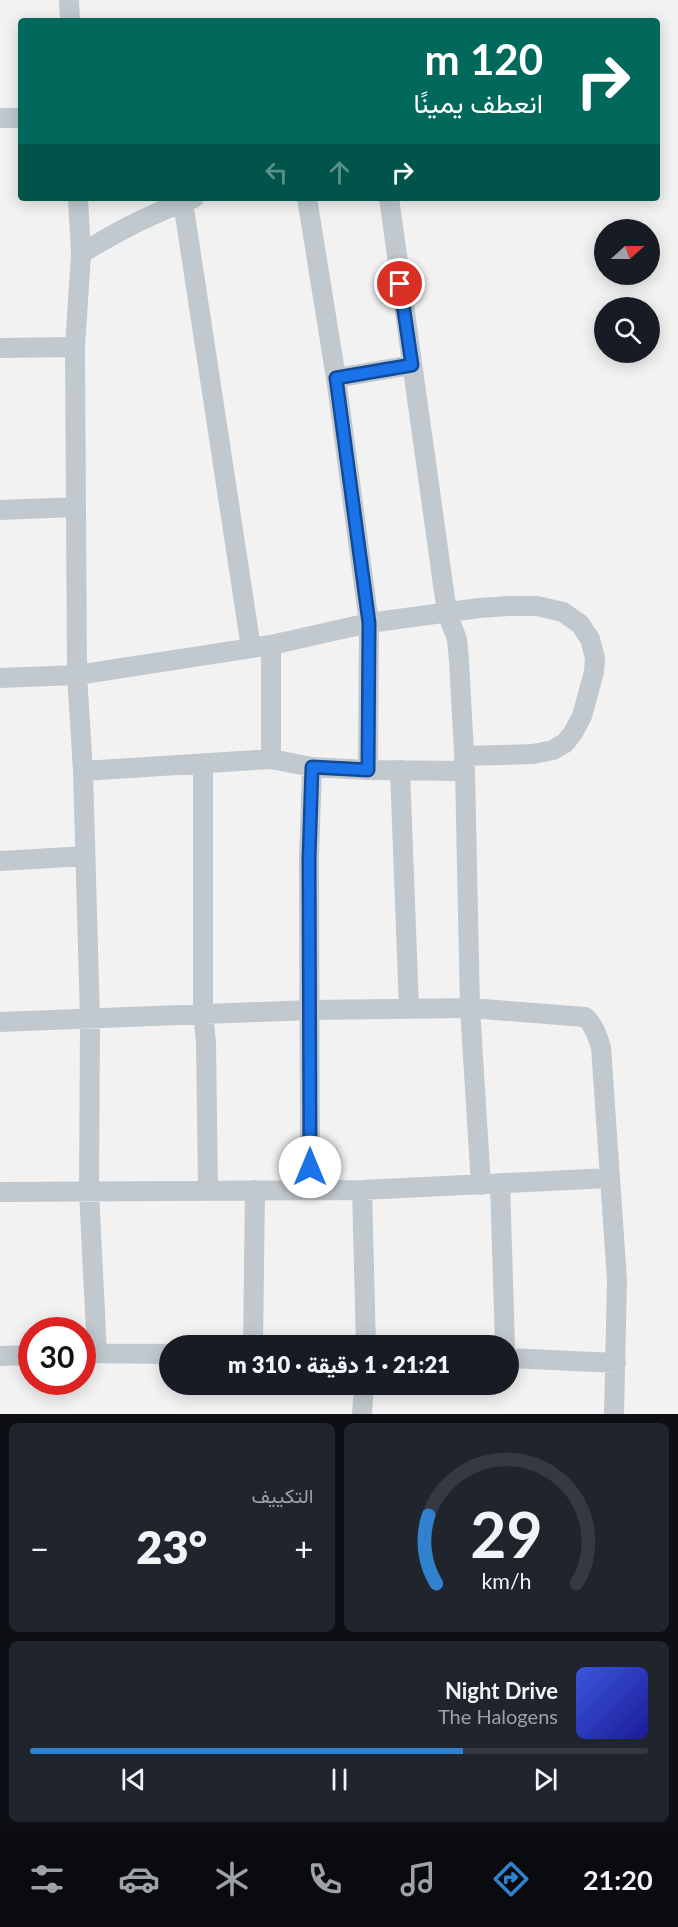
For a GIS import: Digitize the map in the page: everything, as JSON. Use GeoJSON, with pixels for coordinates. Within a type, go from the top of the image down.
{"type":"FeatureCollection","features":[{"type":"Feature","properties":{"kind":"street"},"geometry":{"type":"LineString","coordinates":[[69,0],[70,18]]}},
{"type":"Feature","properties":{"kind":"street"},"geometry":{"type":"LineString","coordinates":[[0,118],[18,118]]}},
{"type":"Feature","properties":{"kind":"street"},"geometry":{"type":"LineString","coordinates":[[78,201],[81,254],[75,347],[77,675],[83,771],[90,1019],[90,1317]]}},
{"type":"Feature","properties":{"kind":"street"},"geometry":{"type":"LineString","coordinates":[[81,254],[116,231],[187,201]]}},
{"type":"Feature","properties":{"kind":"street"},"geometry":{"type":"LineString","coordinates":[[189,201],[251,648]]}},
{"type":"Feature","properties":{"kind":"street"},"geometry":{"type":"LineString","coordinates":[[308,201],[336,378],[369,623],[368,770]]}},
{"type":"Feature","properties":{"kind":"street"},"geometry":{"type":"LineString","coordinates":[[389,201],[447,613],[457,639],[465,763],[470,1008],[504,1335]]}},
{"type":"Feature","properties":{"kind":"street"},"geometry":{"type":"LineString","coordinates":[[0,348],[75,347]]}},
{"type":"Feature","properties":{"kind":"street"},"geometry":{"type":"LineString","coordinates":[[336,378],[412,365]]}},
{"type":"Feature","properties":{"kind":"street"},"geometry":{"type":"LineString","coordinates":[[0,510],[76,507]]}},
{"type":"Feature","properties":{"kind":"street"},"geometry":{"type":"LineString","coordinates":[[0,678],[77,675],[271,645],[369,623],[509,606],[537,606],[563,612],[580,624],[590,639],[595,658],[594,672],[582,716],[565,743],[553,750],[400,770],[312,767],[271,759],[83,771]]}},
{"type":"Feature","properties":{"kind":"street"},"geometry":{"type":"LineString","coordinates":[[271,645],[271,759]]}},
{"type":"Feature","properties":{"kind":"street"},"geometry":{"type":"LineString","coordinates":[[203,764],[203,1013],[206,1053],[208,1190]]}},
{"type":"Feature","properties":{"kind":"street"},"geometry":{"type":"LineString","coordinates":[[309,1189],[309,858],[312,767]]}},
{"type":"Feature","properties":{"kind":"street"},"geometry":{"type":"LineString","coordinates":[[400,770],[409,1009]]}},
{"type":"Feature","properties":{"kind":"street"},"geometry":{"type":"LineString","coordinates":[[0,861],[85,856]]}},
{"type":"Feature","properties":{"kind":"street"},"geometry":{"type":"LineString","coordinates":[[0,1022],[203,1013],[470,1008],[574,1014],[585,1017],[597,1033],[600,1047],[610,1179],[617,1280],[614,1414]]}},
{"type":"Feature","properties":{"kind":"street"},"geometry":{"type":"LineString","coordinates":[[0,1192],[362,1190],[610,1179]]}},
{"type":"Feature","properties":{"kind":"street"},"geometry":{"type":"LineString","coordinates":[[253,1335],[255,1190]]}},
{"type":"Feature","properties":{"kind":"street"},"geometry":{"type":"LineString","coordinates":[[362,1190],[366,1335]]}},
{"type":"Feature","properties":{"kind":"street"},"geometry":{"type":"LineString","coordinates":[[96,1353],[159,1354]]}},
{"type":"Feature","properties":{"kind":"street"},"geometry":{"type":"LineString","coordinates":[[0,1356],[18,1355]]}},
{"type":"Feature","properties":{"kind":"street"},"geometry":{"type":"LineString","coordinates":[[519,1359],[616,1363]]}},
{"type":"Feature","properties":{"kind":"street"},"geometry":{"type":"LineString","coordinates":[[362,1414],[363,1395]]}},
{"type":"Feature","properties":{"kind":"route"},"geometry":{"type":"LineString","coordinates":[[310,1167],[309,858],[312,767],[368,770],[369,623],[336,378],[412,365],[400,284]]}}]}
